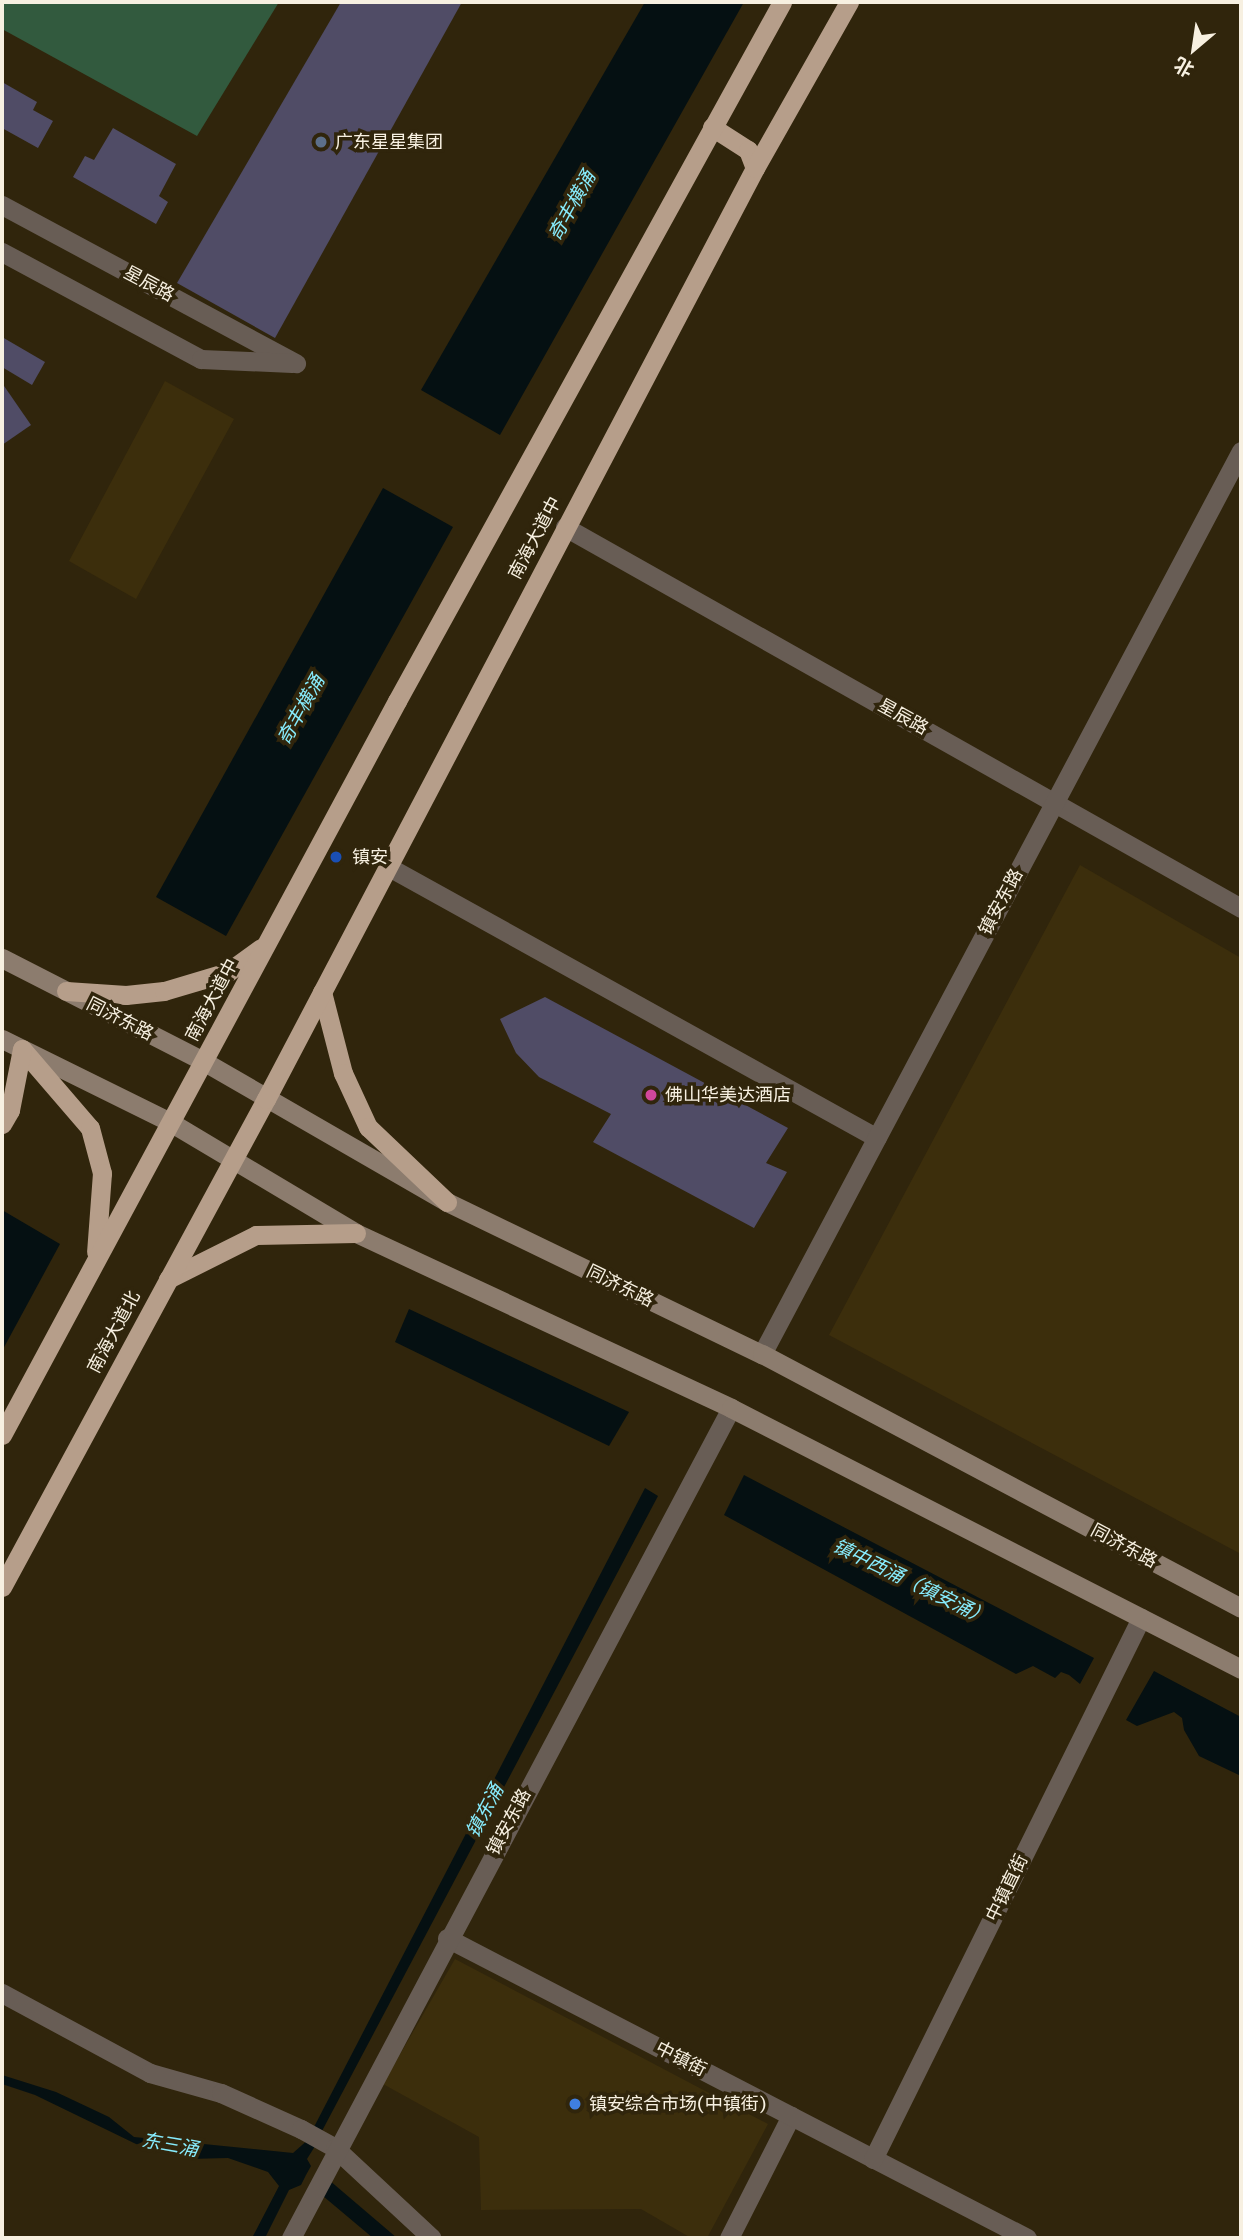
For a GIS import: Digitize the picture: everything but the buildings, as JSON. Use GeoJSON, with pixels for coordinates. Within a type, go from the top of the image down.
{"type":"FeatureCollection","features":[{"type":"Feature","properties":{"kind":"highway","name":"南海大道中"},"geometry":{"type":"LineString","coordinates":[[203,1061],[782,2]]}},
{"type":"Feature","properties":{"kind":"highway","name":"南海大道中"},"geometry":{"type":"LineString","coordinates":[[267,1099],[755,168],[849,2]]}},
{"type":"Feature","properties":{"kind":"highway"},"geometry":{"type":"LineString","coordinates":[[712,127],[748,150],[755,168]]}},
{"type":"Feature","properties":{"kind":"highway"},"geometry":{"type":"LineString","coordinates":[[66,991],[126,995],[164,992],[228,972],[265,945]]}},
{"type":"Feature","properties":{"kind":"highway"},"geometry":{"type":"LineString","coordinates":[[321,992],[343,1073],[368,1127],[447,1202]]}},
{"type":"Feature","properties":{"kind":"highway"},"geometry":{"type":"LineString","coordinates":[[2,1124],[10,1110],[22,1049]]}},
{"type":"Feature","properties":{"kind":"highway"},"geometry":{"type":"LineString","coordinates":[[22,1049],[90,1128],[102,1173],[95,1261]]}},
{"type":"Feature","properties":{"kind":"highway"},"geometry":{"type":"LineString","coordinates":[[2,1434],[203,1061]]}},
{"type":"Feature","properties":{"kind":"highway","name":"南海大道北"},"geometry":{"type":"LineString","coordinates":[[2,1587],[267,1099]]}},
{"type":"Feature","properties":{"kind":"highway"},"geometry":{"type":"LineString","coordinates":[[167,1279],[256,1235],[356,1233]]}},
{"type":"Feature","properties":{"kind":"main road","name":"同济东路"},"geometry":{"type":"LineString","coordinates":[[2,958],[203,1061],[447,1202],[762,1354],[1241,1608]]}},
{"type":"Feature","properties":{"kind":"main road"},"geometry":{"type":"LineString","coordinates":[[2,1038],[170,1122],[356,1233],[731,1408],[1241,1669]]}},
{"type":"Feature","properties":{"kind":"street","name":"星辰路"},"geometry":{"type":"LineString","coordinates":[[2,205],[296,363],[201,359],[2,252]]}},
{"type":"Feature","properties":{"kind":"street","name":"镇安东路"},"geometry":{"type":"LineString","coordinates":[[762,1354],[1241,451]]}},
{"type":"Feature","properties":{"kind":"street","name":"星辰路"},"geometry":{"type":"LineString","coordinates":[[565,527],[1241,908]]}},
{"type":"Feature","properties":{"kind":"street"},"geometry":{"type":"LineString","coordinates":[[387,866],[877,1138]]}},
{"type":"Feature","properties":{"kind":"street","name":"镇安东路"},"geometry":{"type":"LineString","coordinates":[[291,2238],[335,2148],[731,1408]]}},
{"type":"Feature","properties":{"kind":"street","name":"中镇直街"},"geometry":{"type":"LineString","coordinates":[[873,2159],[1141,1618]]}},
{"type":"Feature","properties":{"kind":"street","name":"中镇街"},"geometry":{"type":"LineString","coordinates":[[447,1938],[1027,2238]]}},
{"type":"Feature","properties":{"kind":"street"},"geometry":{"type":"LineString","coordinates":[[2,1993],[150,2073],[221,2093],[335,2148],[432,2238]]}},
{"type":"Feature","properties":{"kind":"street"},"geometry":{"type":"LineString","coordinates":[[729,2238],[791,2116]]}},
{"type":"Feature","properties":{"kind":"shaded area"},"geometry":{"type":"Polygon","coordinates":[[[165,381],[234,419],[136,599],[69,561],[165,381]]]}},
{"type":"Feature","properties":{"kind":"shaded area"},"geometry":{"type":"Polygon","coordinates":[[[1080,865],[1241,958],[1241,1554],[829,1335],[1080,865]]]}},
{"type":"Feature","properties":{"kind":"shaded area","name":"镇安综合市场(中镇街)"},"geometry":{"type":"Polygon","coordinates":[[[455,1959],[768,2124],[707,2238],[691,2238],[641,2209],[481,2210],[479,2137],[383,2084],[455,1959]]]}},
{"type":"Feature","properties":{"kind":"green space"},"geometry":{"type":"Polygon","coordinates":[[[2,2],[279,2],[197,136],[2,29],[2,2]]]}},
{"type":"Feature","properties":{"kind":"water","name":"奇丰横涌"},"geometry":{"type":"Polygon","coordinates":[[[645,2],[744,2],[500,435],[421,390],[645,2]]]}},
{"type":"Feature","properties":{"kind":"water","name":"奇丰横涌"},"geometry":{"type":"Polygon","coordinates":[[[383,488],[453,527],[226,936],[156,897],[383,488]]]}},
{"type":"Feature","properties":{"kind":"water"},"geometry":{"type":"Polygon","coordinates":[[[2,1210],[60,1244],[2,1351],[2,1210]]]}},
{"type":"Feature","properties":{"kind":"water"},"geometry":{"type":"Polygon","coordinates":[[[409,1309],[629,1412],[609,1446],[395,1342],[409,1309]]]}},
{"type":"Feature","properties":{"kind":"water","name":"镇中西涌（镇安涌）"},"geometry":{"type":"Polygon","coordinates":[[[744,1475],[1094,1658],[1080,1684],[1069,1675],[1061,1672],[1055,1678],[1033,1666],[1016,1674],[724,1515],[744,1475]]]}},
{"type":"Feature","properties":{"kind":"water","name":"镇东涌"},"geometry":{"type":"Polygon","coordinates":[[[645,1488],[658,1496],[322,2131],[314,2127],[645,1488]]]}},
{"type":"Feature","properties":{"kind":"water"},"geometry":{"type":"Polygon","coordinates":[[[1154,1671],[1241,1717],[1241,1776],[1199,1756],[1184,1730],[1182,1718],[1174,1712],[1137,1726],[1126,1720],[1154,1671]]]}},
{"type":"Feature","properties":{"kind":"water","name":"东三涌"},"geometry":{"type":"Polygon","coordinates":[[[2,2075],[56,2092],[109,2117],[134,2137],[293,2153],[310,2138],[317,2143],[307,2159],[311,2166],[301,2185],[289,2190],[265,2238],[252,2238],[279,2186],[268,2172],[228,2158],[189,2159],[136,2144],[35,2095],[2,2084],[2,2075]]]}},
{"type":"Feature","properties":{"kind":"water"},"geometry":{"type":"Polygon","coordinates":[[[329,2180],[397,2238],[373,2238],[323,2196],[329,2180]]]}},
{"type":"Feature","properties":{"kind":"place","name":"广东星星集团"},"geometry":{"type":"Point","coordinates":[321,142]}},
{"type":"Feature","properties":{"kind":"place","name":"镇安"},"geometry":{"type":"Point","coordinates":[336,857]}},
{"type":"Feature","properties":{"kind":"place","name":"佛山华美达酒店"},"geometry":{"type":"Point","coordinates":[651,1095]}},
{"type":"Feature","properties":{"kind":"place","name":"镇安综合市场(中镇街)"},"geometry":{"type":"Point","coordinates":[575,2104]}}]}
